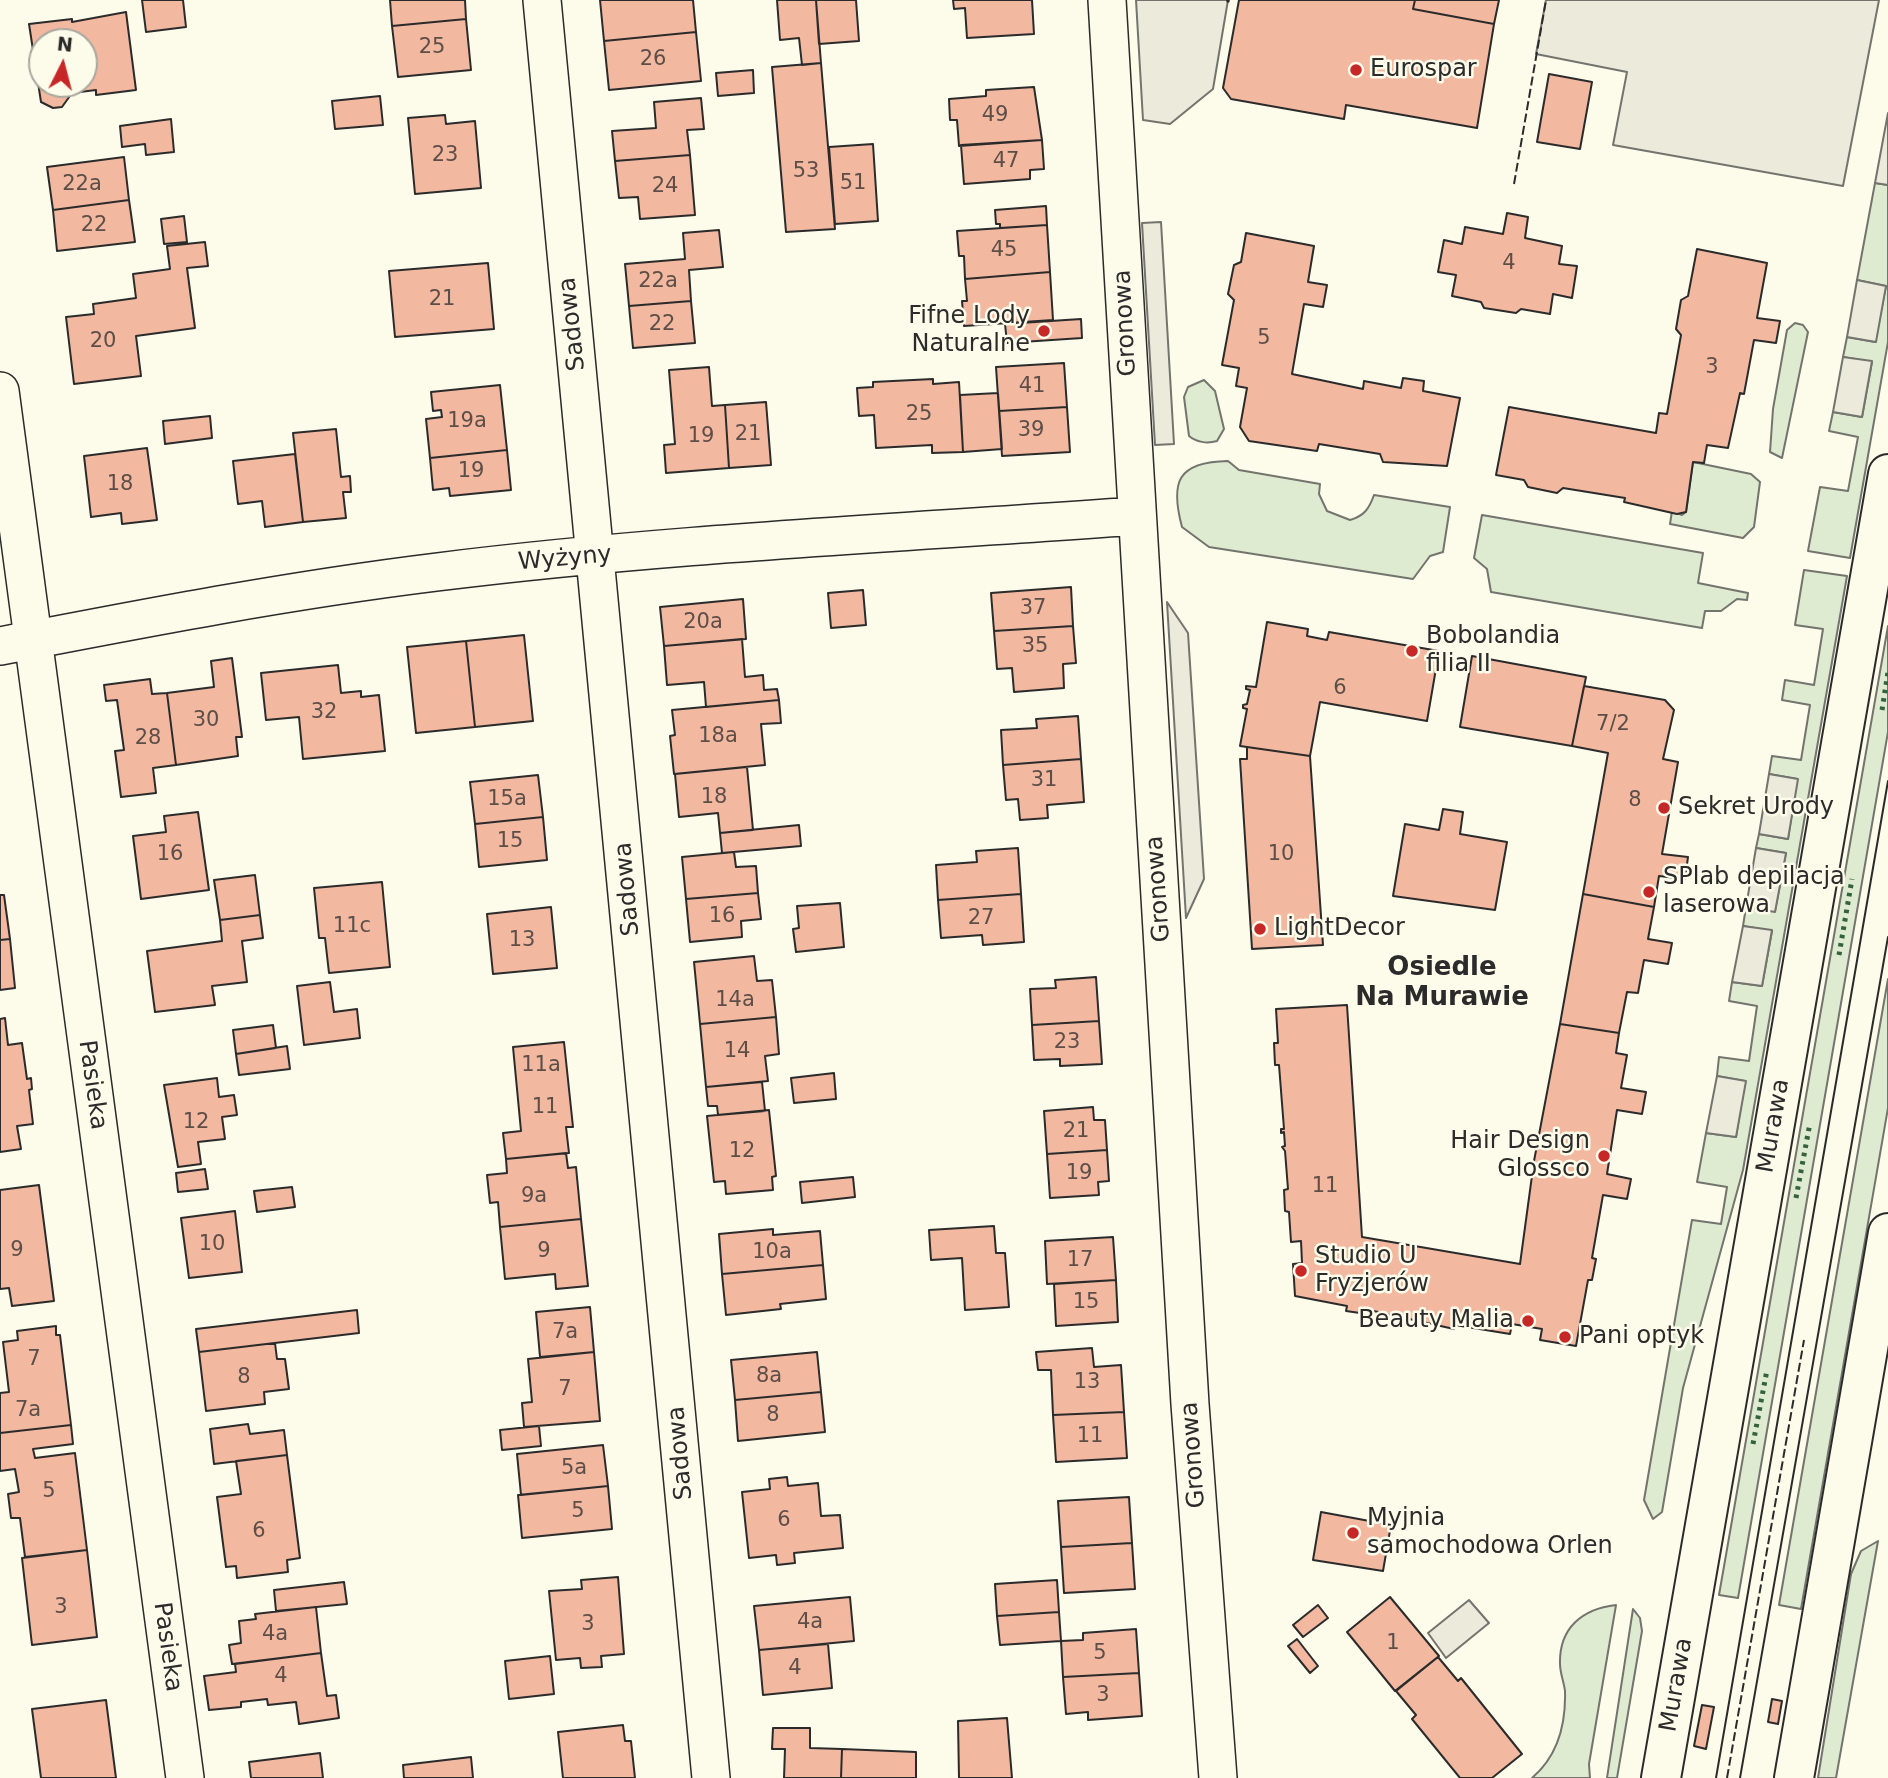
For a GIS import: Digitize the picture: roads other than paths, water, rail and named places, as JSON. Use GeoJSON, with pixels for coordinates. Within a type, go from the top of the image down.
{"type":"FeatureCollection","features":[{"type":"Feature","properties":{"kind":"street","name":"Sadowa"},"geometry":{"type":"LineString","coordinates":[[542,0],[710,1778]]}},
{"type":"Feature","properties":{"kind":"street","name":"Gronowa"},"geometry":{"type":"LineString","coordinates":[[1107,0],[1191,1404],[1218,1778]]}},
{"type":"Feature","properties":{"kind":"street","name":"Pasieka"},"geometry":{"type":"LineString","coordinates":[[0,391],[16,643],[185,1778]]}},
{"type":"Feature","properties":{"kind":"street","name":"Murawa"},"geometry":{"type":"LineString","coordinates":[[1661,1778],[1888,474]]}},
{"type":"Feature","properties":{"kind":"street","name":"Wyżyny"},"geometry":{"type":"LineString","coordinates":[[16,643],[291,592],[437,572],[868,534],[1136,516]]}},
{"type":"Feature","properties":{"kind":"street"},"geometry":{"type":"LineString","coordinates":[[1794,1778],[1888,1233]]}},
{"type":"Feature","properties":{"kind":"tram line"},"geometry":{"type":"LineString","coordinates":[[1716,1778],[1888,781]]}},
{"type":"Feature","properties":{"kind":"tram line"},"geometry":{"type":"LineString","coordinates":[[1740,1778],[1888,937]]}},
{"type":"Feature","properties":{"kind":"place","name":"Eurospar"},"geometry":{"type":"Point","coordinates":[1356,70]}},
{"type":"Feature","properties":{"kind":"place","name":"Fifne Lody Naturalne"},"geometry":{"type":"Point","coordinates":[1044,331]}},
{"type":"Feature","properties":{"kind":"place","name":"Bobolandia filia II"},"geometry":{"type":"Point","coordinates":[1412,651]}},
{"type":"Feature","properties":{"kind":"place","name":"Sekret Urody"},"geometry":{"type":"Point","coordinates":[1664,808]}},
{"type":"Feature","properties":{"kind":"place","name":"SPlab depilacja laserowa"},"geometry":{"type":"Point","coordinates":[1649,892]}},
{"type":"Feature","properties":{"kind":"place","name":"LightDecor"},"geometry":{"type":"Point","coordinates":[1260,929]}},
{"type":"Feature","properties":{"kind":"place","name":"Hair Design Glossco"},"geometry":{"type":"Point","coordinates":[1604,1156]}},
{"type":"Feature","properties":{"kind":"place","name":"Studio U Fryzjerów"},"geometry":{"type":"Point","coordinates":[1301,1271]}},
{"type":"Feature","properties":{"kind":"place","name":"Beauty Malia"},"geometry":{"type":"Point","coordinates":[1528,1321]}},
{"type":"Feature","properties":{"kind":"place","name":"Pani optyk"},"geometry":{"type":"Point","coordinates":[1565,1337]}},
{"type":"Feature","properties":{"kind":"place","name":"Myjnia samochodowa Orlen"},"geometry":{"type":"Point","coordinates":[1353,1533]}},
{"type":"Feature","properties":{"kind":"district","name":"Osiedle Na Murawie"},"geometry":{"type":"Point","coordinates":[1442,983]}}]}
